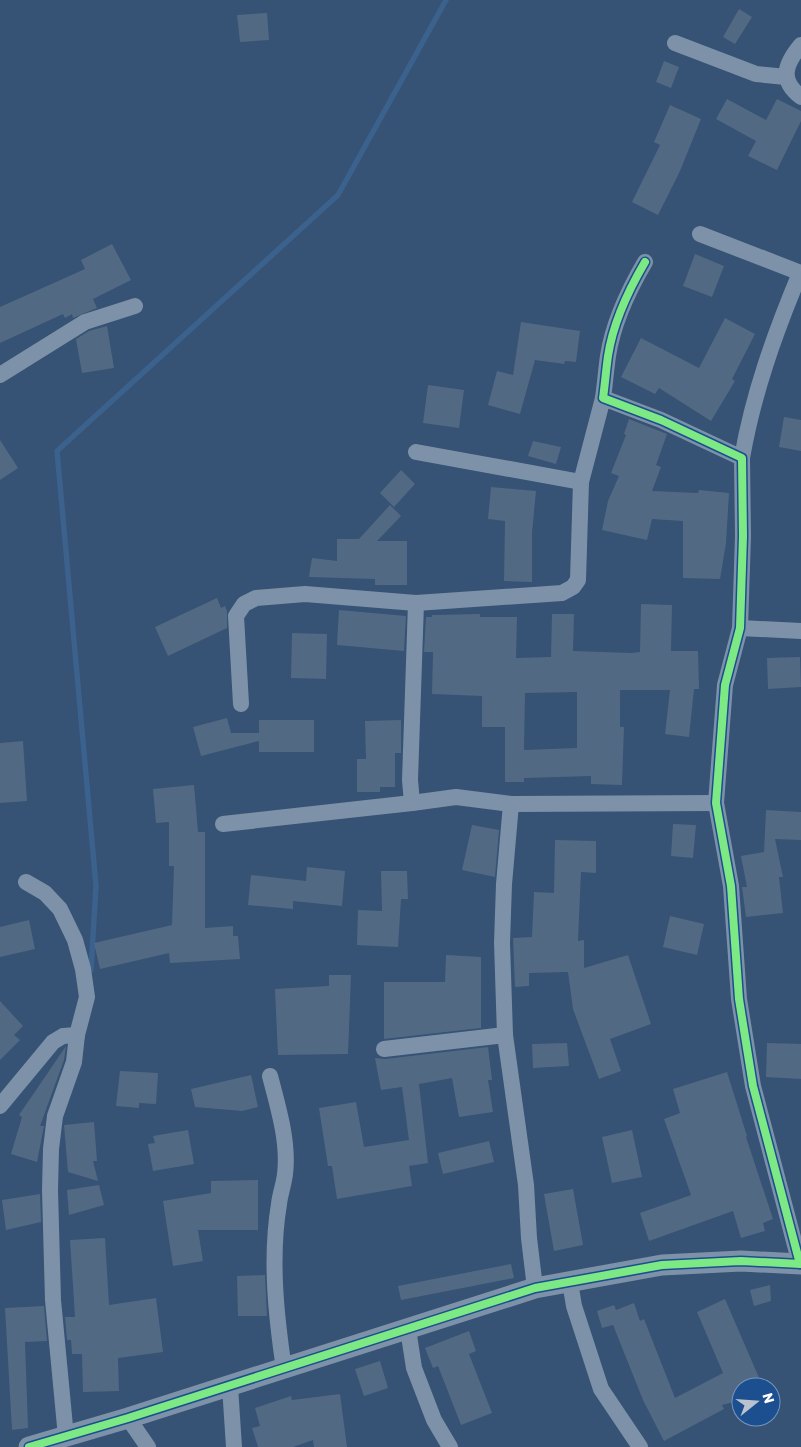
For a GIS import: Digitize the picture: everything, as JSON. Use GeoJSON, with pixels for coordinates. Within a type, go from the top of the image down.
{"type":"FeatureCollection","features":[{"type":"Feature","properties":{"kind":"street"},"geometry":{"type":"LineString","coordinates":[[675,43],[756,74],[786,77]]}},
{"type":"Feature","properties":{"kind":"street"},"geometry":{"type":"LineString","coordinates":[[801,45],[791,57],[786,77],[789,86],[801,97]]}},
{"type":"Feature","properties":{"kind":"street"},"geometry":{"type":"LineString","coordinates":[[29,1447],[230,1386],[535,1288],[662,1265],[741,1262],[800,1264],[753,1086],[739,999],[731,886],[716,804],[725,685],[740,628],[743,536],[742,458],[748,423],[776,329],[800,273],[700,234]]}},
{"type":"Feature","properties":{"kind":"street"},"geometry":{"type":"LineString","coordinates":[[241,704],[236,616],[244,604],[256,598],[305,594],[416,603],[562,593],[573,587],[578,580],[581,482],[593,444],[603,398],[608,355],[616,324],[630,288],[645,262]]}},
{"type":"Feature","properties":{"kind":"street"},"geometry":{"type":"LineString","coordinates":[[0,374],[86,322],[135,306]]}},
{"type":"Feature","properties":{"kind":"street"},"geometry":{"type":"LineString","coordinates":[[603,398],[661,420],[742,458]]}},
{"type":"Feature","properties":{"kind":"street"},"geometry":{"type":"LineString","coordinates":[[416,452],[581,482]]}},
{"type":"Feature","properties":{"kind":"street"},"geometry":{"type":"LineString","coordinates":[[412,803],[410,780],[416,603]]}},
{"type":"Feature","properties":{"kind":"street"},"geometry":{"type":"LineString","coordinates":[[740,628],[801,631]]}},
{"type":"Feature","properties":{"kind":"street"},"geometry":{"type":"LineString","coordinates":[[223,824],[456,797],[511,804],[716,804]]}},
{"type":"Feature","properties":{"kind":"street"},"geometry":{"type":"LineString","coordinates":[[511,804],[504,884],[502,943],[504,1035],[526,1185],[528,1238],[535,1288]]}},
{"type":"Feature","properties":{"kind":"street"},"geometry":{"type":"LineString","coordinates":[[26,882],[44,893],[60,909],[75,940],[84,970],[87,998],[77,1035],[74,1062],[55,1116],[50,1190],[53,1300],[66,1437]]}},
{"type":"Feature","properties":{"kind":"street"},"geometry":{"type":"LineString","coordinates":[[0,1106],[53,1042],[63,1036],[77,1035]]}},
{"type":"Feature","properties":{"kind":"street"},"geometry":{"type":"LineString","coordinates":[[384,1050],[504,1035]]}},
{"type":"Feature","properties":{"kind":"street"},"geometry":{"type":"LineString","coordinates":[[270,1076],[283,1131],[286,1174],[279,1205],[275,1266],[277,1322],[284,1369]]}},
{"type":"Feature","properties":{"kind":"street"},"geometry":{"type":"LineString","coordinates":[[570,1282],[574,1306],[601,1389],[640,1447]]}},
{"type":"Feature","properties":{"kind":"street"},"geometry":{"type":"LineString","coordinates":[[408,1328],[414,1368],[434,1420],[450,1447]]}},
{"type":"Feature","properties":{"kind":"street"},"geometry":{"type":"LineString","coordinates":[[230,1386],[234,1447]]}},
{"type":"Feature","properties":{"kind":"street"},"geometry":{"type":"LineString","coordinates":[[128,1418],[148,1447]]}},
{"type":"Feature","properties":{"kind":"building"},"geometry":{"type":"Polygon","coordinates":[[[739,9],[752,17],[735,44],[723,37],[739,9]]]}},
{"type":"Feature","properties":{"kind":"building"},"geometry":{"type":"Polygon","coordinates":[[[267,13],[269,40],[240,42],[237,15],[267,13]]]}},
{"type":"Feature","properties":{"kind":"building"},"geometry":{"type":"Polygon","coordinates":[[[664,61],[679,67],[671,88],[656,82],[664,61]]]}},
{"type":"Feature","properties":{"kind":"building"},"geometry":{"type":"Polygon","coordinates":[[[727,99],[766,120],[777,99],[801,111],[801,121],[777,170],[748,156],[756,141],[716,119],[727,99]]]}},
{"type":"Feature","properties":{"kind":"building"},"geometry":{"type":"Polygon","coordinates":[[[670,105],[701,119],[680,171],[658,215],[632,202],[660,145],[654,142],[670,105]]]}},
{"type":"Feature","properties":{"kind":"building"},"geometry":{"type":"Polygon","coordinates":[[[112,244],[131,280],[93,299],[97,308],[73,318],[72,314],[65,318],[63,314],[0,343],[0,307],[85,269],[81,260],[112,244]]]}},
{"type":"Feature","properties":{"kind":"building"},"geometry":{"type":"Polygon","coordinates":[[[695,254],[724,266],[712,297],[683,286],[695,254]]]}},
{"type":"Feature","properties":{"kind":"building"},"geometry":{"type":"Polygon","coordinates":[[[725,318],[755,334],[732,379],[735,381],[711,421],[659,388],[655,394],[621,377],[641,338],[699,368],[725,318]]]}},
{"type":"Feature","properties":{"kind":"building"},"geometry":{"type":"Polygon","coordinates":[[[521,322],[580,331],[576,362],[565,361],[564,364],[535,360],[520,414],[488,405],[497,371],[513,375],[521,322]]]}},
{"type":"Feature","properties":{"kind":"building"},"geometry":{"type":"Polygon","coordinates":[[[107,326],[114,368],[82,373],[76,339],[89,331],[107,326]]]}},
{"type":"Feature","properties":{"kind":"building"},"geometry":{"type":"Polygon","coordinates":[[[428,385],[464,390],[459,428],[423,423],[428,385]]]}},
{"type":"Feature","properties":{"kind":"building"},"geometry":{"type":"Polygon","coordinates":[[[784,417],[801,420],[801,451],[779,447],[784,417]]]}},
{"type":"Feature","properties":{"kind":"building"},"geometry":{"type":"Polygon","coordinates":[[[629,419],[667,434],[656,465],[661,467],[652,491],[698,493],[699,490],[729,493],[726,543],[720,579],[683,578],[683,521],[652,519],[647,540],[602,530],[608,501],[619,476],[611,473],[626,435],[624,434],[629,419]]]}},
{"type":"Feature","properties":{"kind":"building"},"geometry":{"type":"Polygon","coordinates":[[[0,440],[18,468],[0,480],[0,440]]]}},
{"type":"Feature","properties":{"kind":"building"},"geometry":{"type":"Polygon","coordinates":[[[533,441],[561,447],[556,464],[528,456],[533,441]]]}},
{"type":"Feature","properties":{"kind":"building"},"geometry":{"type":"Polygon","coordinates":[[[401,470],[415,484],[394,507],[380,493],[401,470]]]}},
{"type":"Feature","properties":{"kind":"building"},"geometry":{"type":"Polygon","coordinates":[[[491,487],[536,491],[532,533],[532,582],[504,581],[505,521],[488,519],[491,487]]]}},
{"type":"Feature","properties":{"kind":"building"},"geometry":{"type":"Polygon","coordinates":[[[390,505],[401,516],[377,541],[407,541],[407,585],[375,585],[375,579],[309,577],[312,558],[337,561],[337,539],[359,539],[390,505]]]}},
{"type":"Feature","properties":{"kind":"building"},"geometry":{"type":"Polygon","coordinates":[[[217,598],[221,608],[225,606],[227,611],[227,628],[168,656],[155,627],[217,598]]]}},
{"type":"Feature","properties":{"kind":"building"},"geometry":{"type":"Polygon","coordinates":[[[641,604],[672,605],[671,651],[698,651],[699,689],[694,689],[689,737],[665,734],[670,690],[620,690],[620,727],[624,727],[622,785],[591,784],[591,776],[524,778],[524,782],[505,782],[505,727],[482,727],[482,696],[432,694],[433,652],[424,652],[426,617],[432,617],[432,615],[480,614],[480,617],[517,617],[516,658],[551,657],[552,614],[574,614],[573,651],[640,652],[641,604]],[[577,692],[525,693],[524,750],[577,748],[577,692]]]}},
{"type":"Feature","properties":{"kind":"building"},"geometry":{"type":"Polygon","coordinates":[[[339,610],[406,616],[404,651],[337,645],[339,610]]]}},
{"type":"Feature","properties":{"kind":"building"},"geometry":{"type":"Polygon","coordinates":[[[292,633],[327,634],[326,679],[291,678],[292,633]]]}},
{"type":"Feature","properties":{"kind":"building"},"geometry":{"type":"Polygon","coordinates":[[[800,657],[801,687],[768,689],[767,658],[800,657]]]}},
{"type":"Feature","properties":{"kind":"building"},"geometry":{"type":"Polygon","coordinates":[[[227,718],[231,733],[259,733],[259,720],[314,720],[314,752],[259,752],[259,741],[201,756],[193,727],[227,718]]]}},
{"type":"Feature","properties":{"kind":"building"},"geometry":{"type":"Polygon","coordinates":[[[401,720],[401,753],[395,753],[395,787],[380,787],[380,792],[357,792],[357,759],[366,759],[365,721],[401,720]]]}},
{"type":"Feature","properties":{"kind":"building"},"geometry":{"type":"Polygon","coordinates":[[[23,741],[27,801],[0,803],[0,743],[23,741]]]}},
{"type":"Feature","properties":{"kind":"building"},"geometry":{"type":"Polygon","coordinates":[[[194,785],[198,832],[205,832],[205,928],[233,926],[233,936],[238,936],[240,959],[170,963],[169,953],[100,969],[94,943],[172,925],[174,866],[169,866],[169,822],[156,823],[153,789],[194,785]]]}},
{"type":"Feature","properties":{"kind":"building"},"geometry":{"type":"Polygon","coordinates":[[[766,810],[801,812],[801,840],[775,839],[783,877],[779,877],[783,913],[746,917],[742,887],[747,887],[741,856],[764,852],[766,810]]]}},
{"type":"Feature","properties":{"kind":"building"},"geometry":{"type":"Polygon","coordinates":[[[673,824],[696,825],[693,858],[671,856],[673,824]]]}},
{"type":"Feature","properties":{"kind":"building"},"geometry":{"type":"Polygon","coordinates":[[[472,825],[499,830],[495,877],[462,870],[472,825]]]}},
{"type":"Feature","properties":{"kind":"building"},"geometry":{"type":"Polygon","coordinates":[[[555,840],[596,841],[596,873],[581,872],[578,941],[584,940],[584,968],[628,955],[651,1024],[610,1039],[621,1071],[599,1079],[573,1009],[568,972],[529,973],[529,986],[515,987],[513,938],[532,937],[534,892],[554,893],[555,840]]]}},
{"type":"Feature","properties":{"kind":"building"},"geometry":{"type":"Polygon","coordinates":[[[307,867],[345,871],[342,906],[293,901],[293,909],[248,905],[251,875],[306,881],[307,867]]]}},
{"type":"Feature","properties":{"kind":"building"},"geometry":{"type":"Polygon","coordinates":[[[381,871],[407,871],[408,899],[401,899],[398,947],[357,945],[358,910],[382,911],[381,871]]]}},
{"type":"Feature","properties":{"kind":"building"},"geometry":{"type":"Polygon","coordinates":[[[670,916],[704,924],[697,955],[663,947],[670,916]]]}},
{"type":"Feature","properties":{"kind":"building"},"geometry":{"type":"Polygon","coordinates":[[[29,920],[35,949],[0,957],[0,927],[29,920]]]}},
{"type":"Feature","properties":{"kind":"building"},"geometry":{"type":"Polygon","coordinates":[[[446,955],[481,957],[481,1028],[384,1039],[384,982],[445,982],[446,955]]]}},
{"type":"Feature","properties":{"kind":"building"},"geometry":{"type":"Polygon","coordinates":[[[329,975],[351,975],[348,1054],[278,1055],[275,989],[329,986],[329,975]]]}},
{"type":"Feature","properties":{"kind":"building"},"geometry":{"type":"Polygon","coordinates":[[[0,1001],[23,1026],[14,1035],[20,1040],[0,1060],[0,1001]]]}},
{"type":"Feature","properties":{"kind":"building"},"geometry":{"type":"Polygon","coordinates":[[[567,1043],[569,1066],[533,1068],[532,1044],[567,1043]]]}},
{"type":"Feature","properties":{"kind":"building"},"geometry":{"type":"Polygon","coordinates":[[[767,1043],[801,1044],[801,1079],[766,1077],[767,1043]]]}},
{"type":"Feature","properties":{"kind":"building"},"geometry":{"type":"Polygon","coordinates":[[[66,1046],[64,1060],[40,1126],[44,1126],[37,1162],[11,1154],[22,1117],[19,1115],[66,1046]]]}},
{"type":"Feature","properties":{"kind":"building"},"geometry":{"type":"Polygon","coordinates":[[[488,1047],[492,1080],[488,1080],[493,1112],[459,1117],[452,1078],[419,1084],[428,1163],[409,1166],[412,1186],[337,1199],[332,1166],[328,1166],[319,1108],[356,1102],[364,1147],[409,1140],[402,1087],[381,1090],[375,1058],[385,1059],[488,1047]]]}},
{"type":"Feature","properties":{"kind":"building"},"geometry":{"type":"Polygon","coordinates":[[[120,1071],[158,1073],[156,1104],[139,1103],[139,1108],[116,1106],[120,1071]]]}},
{"type":"Feature","properties":{"kind":"building"},"geometry":{"type":"Polygon","coordinates":[[[727,1072],[773,1219],[763,1223],[765,1231],[741,1238],[733,1211],[649,1241],[640,1213],[691,1195],[664,1119],[680,1113],[673,1089],[727,1072]]]}},
{"type":"Feature","properties":{"kind":"building"},"geometry":{"type":"Polygon","coordinates":[[[251,1075],[258,1107],[242,1111],[195,1107],[191,1089],[251,1075]]]}},
{"type":"Feature","properties":{"kind":"building"},"geometry":{"type":"Polygon","coordinates":[[[94,1122],[97,1161],[93,1161],[98,1181],[68,1172],[64,1125],[94,1122]]]}},
{"type":"Feature","properties":{"kind":"building"},"geometry":{"type":"Polygon","coordinates":[[[188,1130],[194,1164],[153,1171],[148,1144],[155,1143],[153,1136],[188,1130]]]}},
{"type":"Feature","properties":{"kind":"building"},"geometry":{"type":"Polygon","coordinates":[[[632,1130],[642,1177],[612,1183],[602,1137],[632,1130]]]}},
{"type":"Feature","properties":{"kind":"building"},"geometry":{"type":"Polygon","coordinates":[[[489,1141],[494,1162],[443,1174],[438,1153],[489,1141]]]}},
{"type":"Feature","properties":{"kind":"building"},"geometry":{"type":"Polygon","coordinates":[[[258,1180],[258,1230],[198,1230],[203,1261],[173,1266],[163,1201],[211,1193],[211,1181],[258,1180]]]}},
{"type":"Feature","properties":{"kind":"building"},"geometry":{"type":"Polygon","coordinates":[[[99,1185],[104,1205],[69,1215],[67,1190],[99,1185]]]}},
{"type":"Feature","properties":{"kind":"building"},"geometry":{"type":"Polygon","coordinates":[[[573,1189],[583,1245],[554,1251],[544,1194],[573,1189]]]}},
{"type":"Feature","properties":{"kind":"building"},"geometry":{"type":"Polygon","coordinates":[[[40,1194],[41,1222],[6,1230],[2,1200],[40,1194]]]}},
{"type":"Feature","properties":{"kind":"building"},"geometry":{"type":"Polygon","coordinates":[[[105,1238],[109,1305],[156,1298],[163,1352],[118,1358],[119,1391],[83,1392],[82,1354],[72,1354],[71,1340],[67,1340],[65,1317],[75,1317],[70,1240],[105,1238]]]}},
{"type":"Feature","properties":{"kind":"building"},"geometry":{"type":"Polygon","coordinates":[[[511,1264],[514,1278],[401,1300],[398,1286],[511,1264]]]}},
{"type":"Feature","properties":{"kind":"building"},"geometry":{"type":"Polygon","coordinates":[[[265,1275],[267,1316],[238,1316],[237,1276],[265,1275]]]}},
{"type":"Feature","properties":{"kind":"building"},"geometry":{"type":"Polygon","coordinates":[[[770,1285],[771,1301],[754,1306],[750,1290],[770,1285]]]}},
{"type":"Feature","properties":{"kind":"building"},"geometry":{"type":"Polygon","coordinates":[[[725,1299],[759,1377],[731,1377],[731,1403],[722,1405],[724,1409],[664,1441],[643,1400],[613,1325],[602,1328],[597,1311],[614,1305],[616,1310],[634,1303],[640,1321],[644,1319],[675,1398],[723,1373],[697,1312],[725,1299]]]}},
{"type":"Feature","properties":{"kind":"building"},"geometry":{"type":"Polygon","coordinates":[[[44,1306],[47,1341],[25,1342],[28,1428],[12,1430],[5,1308],[44,1306]]]}},
{"type":"Feature","properties":{"kind":"building"},"geometry":{"type":"Polygon","coordinates":[[[469,1331],[476,1351],[469,1354],[492,1413],[461,1425],[438,1366],[433,1368],[425,1348],[469,1331]]]}},
{"type":"Feature","properties":{"kind":"building"},"geometry":{"type":"Polygon","coordinates":[[[380,1361],[388,1388],[364,1396],[355,1369],[380,1361]]]}},
{"type":"Feature","properties":{"kind":"building"},"geometry":{"type":"Polygon","coordinates":[[[340,1394],[347,1447],[314,1447],[313,1440],[293,1447],[258,1447],[252,1428],[260,1426],[255,1408],[291,1396],[292,1400],[340,1394]]]}},
{"type":"Feature","properties":{"kind":"waterway"},"geometry":{"type":"LineString","coordinates":[[91,970],[96,886],[57,451],[338,195],[446,0]]}},
{"type":"Feature","properties":{"kind":"cycle path"},"geometry":{"type":"LineString","coordinates":[[645,262],[617,319],[610,344],[603,398],[661,420],[742,458],[743,536],[740,628],[725,685],[716,803],[731,886],[739,999],[753,1086],[800,1264]]}},
{"type":"Feature","properties":{"kind":"cycle path"},"geometry":{"type":"LineString","coordinates":[[29,1447],[128,1418],[535,1288],[662,1265],[741,1261],[801,1264]]}}]}
